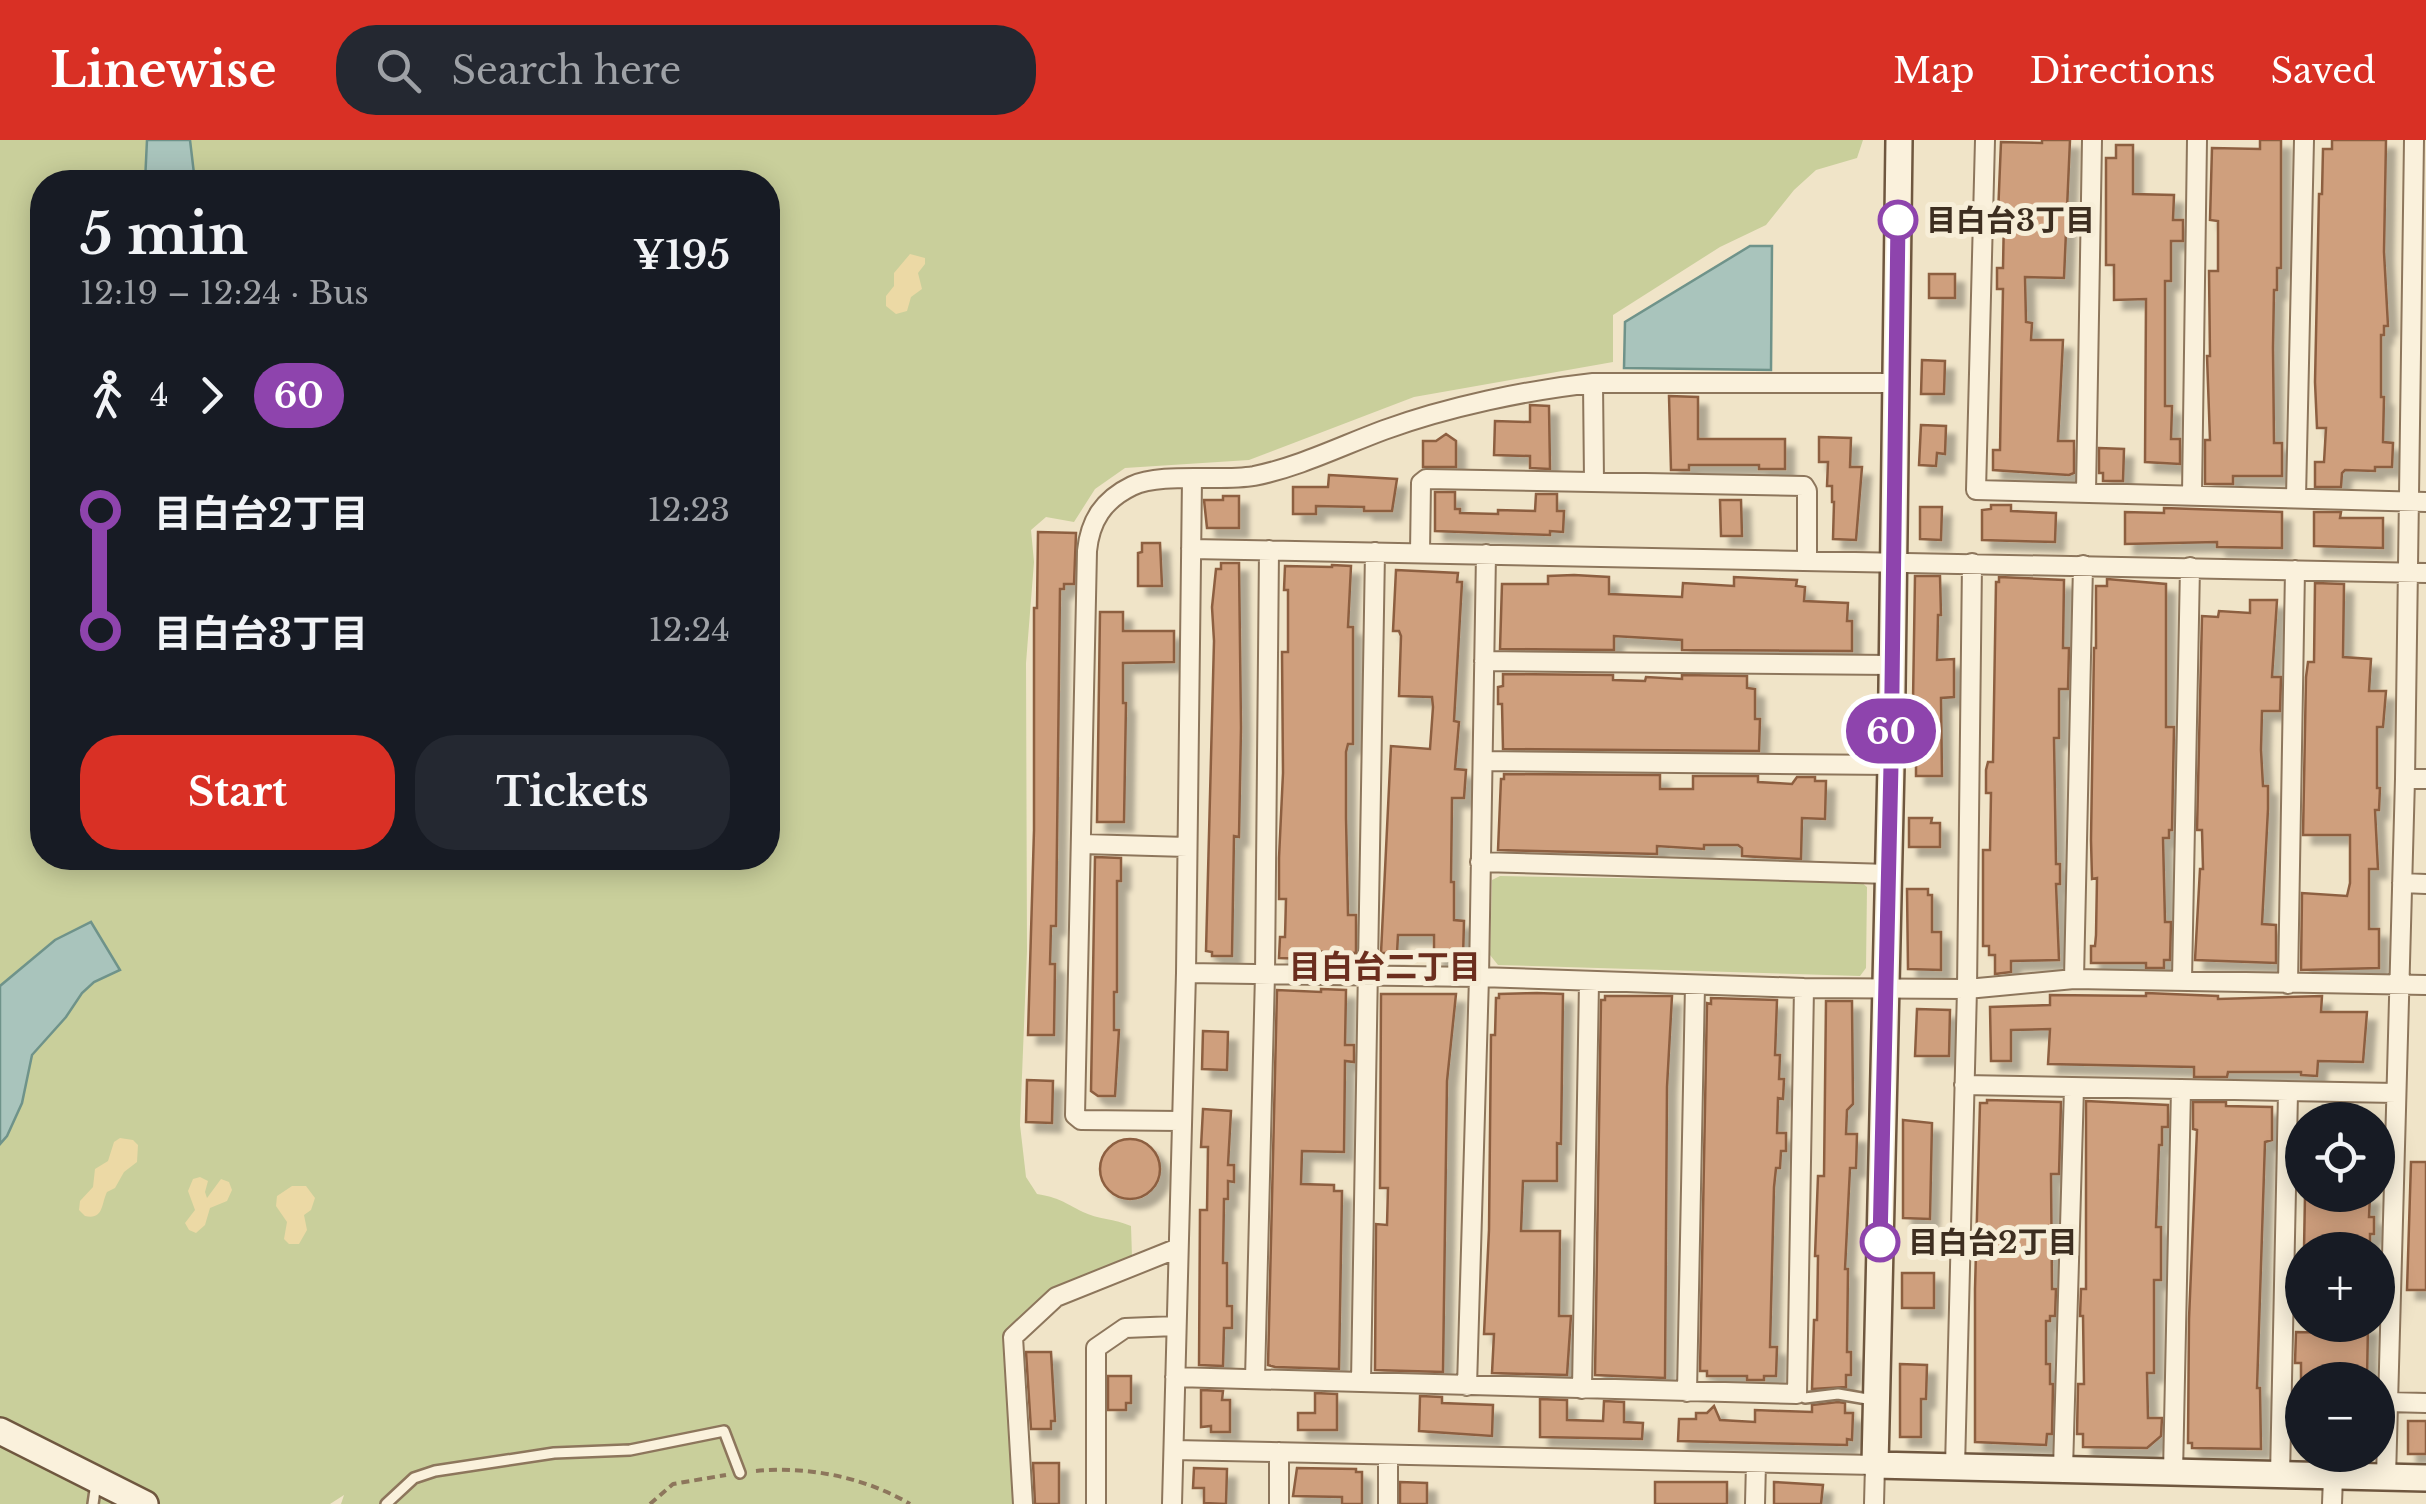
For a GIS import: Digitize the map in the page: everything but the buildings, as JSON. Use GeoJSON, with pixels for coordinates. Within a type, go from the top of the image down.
{"type":"FeatureCollection","features":[{"type":"Feature","properties":{"kind":"street"},"geometry":{"type":"LineString","coordinates":[[1874,1504],[1887,987],[1899,140]]}},
{"type":"Feature","properties":{"kind":"street"},"geometry":{"type":"LineString","coordinates":[[1985,140],[1976,490],[2417,502]]}},
{"type":"Feature","properties":{"kind":"street"},"geometry":{"type":"LineString","coordinates":[[2086,492],[2092,140]]}},
{"type":"Feature","properties":{"kind":"street"},"geometry":{"type":"LineString","coordinates":[[2192,494],[2197,140]]}},
{"type":"Feature","properties":{"kind":"street"},"geometry":{"type":"LineString","coordinates":[[2296,497],[2304,140]]}},
{"type":"Feature","properties":{"kind":"street"},"geometry":{"type":"LineString","coordinates":[[2389,1362],[2406,677],[2416,572],[2420,202],[2414,140]]}},
{"type":"Feature","properties":{"kind":"street"},"geometry":{"type":"LineString","coordinates":[[1180,1121],[1081,1120],[1075,1116],[1090,526],[1118,493],[1138,483],[1249,477],[1284,468],[1389,428],[1544,388],[1593,383],[1896,384]]}},
{"type":"Feature","properties":{"kind":"street"},"geometry":{"type":"LineString","coordinates":[[1593,383],[1594,482]]}},
{"type":"Feature","properties":{"kind":"street"},"geometry":{"type":"LineString","coordinates":[[1172,1504],[1186,973],[1192,479]]}},
{"type":"Feature","properties":{"kind":"street"},"geometry":{"type":"LineString","coordinates":[[1420,552],[1421,482],[1426,479],[1594,482],[1804,486],[1808,490],[1807,559]]}},
{"type":"Feature","properties":{"kind":"street"},"geometry":{"type":"LineString","coordinates":[[1191,549],[2416,572]]}},
{"type":"Feature","properties":{"kind":"street"},"geometry":{"type":"LineString","coordinates":[[1255,1379],[1269,550]]}},
{"type":"Feature","properties":{"kind":"street"},"geometry":{"type":"LineString","coordinates":[[1361,1382],[1375,552]]}},
{"type":"Feature","properties":{"kind":"street"},"geometry":{"type":"LineString","coordinates":[[1467,1386],[1486,554]]}},
{"type":"Feature","properties":{"kind":"street"},"geometry":{"type":"LineString","coordinates":[[1955,1467],[1972,564]]}},
{"type":"Feature","properties":{"kind":"street"},"geometry":{"type":"LineString","coordinates":[[2074,979],[2083,565]]}},
{"type":"Feature","properties":{"kind":"street"},"geometry":{"type":"LineString","coordinates":[[2182,980],[2190,567]]}},
{"type":"Feature","properties":{"kind":"street"},"geometry":{"type":"LineString","coordinates":[[2288,984],[2295,570]]}},
{"type":"Feature","properties":{"kind":"street"},"geometry":{"type":"LineString","coordinates":[[1484,661],[1892,664]]}},
{"type":"Feature","properties":{"kind":"street"},"geometry":{"type":"LineString","coordinates":[[2406,677],[2426,677]]}},
{"type":"Feature","properties":{"kind":"street"},"geometry":{"type":"LineString","coordinates":[[1483,761],[1891,765]]}},
{"type":"Feature","properties":{"kind":"street"},"geometry":{"type":"LineString","coordinates":[[2405,778],[2426,779]]}},
{"type":"Feature","properties":{"kind":"street"},"geometry":{"type":"LineString","coordinates":[[1082,844],[1187,847]]}},
{"type":"Feature","properties":{"kind":"street"},"geometry":{"type":"LineString","coordinates":[[1480,862],[1889,874]]}},
{"type":"Feature","properties":{"kind":"street"},"geometry":{"type":"LineString","coordinates":[[2402,883],[2426,884]]}},
{"type":"Feature","properties":{"kind":"street"},"geometry":{"type":"LineString","coordinates":[[1186,973],[1479,976],[1804,988],[1966,989],[2074,979],[2426,985]]}},
{"type":"Feature","properties":{"kind":"street"},"geometry":{"type":"LineString","coordinates":[[1582,1389],[1589,982]]}},
{"type":"Feature","properties":{"kind":"street"},"geometry":{"type":"LineString","coordinates":[[1687,1392],[1695,985]]}},
{"type":"Feature","properties":{"kind":"street"},"geometry":{"type":"LineString","coordinates":[[1175,1377],[1797,1394],[1804,988]]}},
{"type":"Feature","properties":{"kind":"street"},"geometry":{"type":"LineString","coordinates":[[1964,1085],[2396,1093]]}},
{"type":"Feature","properties":{"kind":"street"},"geometry":{"type":"LineString","coordinates":[[2063,1469],[2074,1088]]}},
{"type":"Feature","properties":{"kind":"street"},"geometry":{"type":"LineString","coordinates":[[2173,1473],[2180,1089]]}},
{"type":"Feature","properties":{"kind":"street"},"geometry":{"type":"LineString","coordinates":[[2280,1476],[2288,1092]]}},
{"type":"Feature","properties":{"kind":"street"},"geometry":{"type":"LineString","coordinates":[[1023,1504],[1013,1337],[1056,1296],[1178,1248]]}},
{"type":"Feature","properties":{"kind":"street"},"geometry":{"type":"LineString","coordinates":[[1096,1504],[1096,1348],[1125,1328],[1176,1326]]}},
{"type":"Feature","properties":{"kind":"street"},"geometry":{"type":"LineString","coordinates":[[2395,1402],[2426,1403]]}},
{"type":"Feature","properties":{"kind":"street"},"geometry":{"type":"LineString","coordinates":[[0,1431],[95,1492],[145,1504]]}},
{"type":"Feature","properties":{"kind":"street"},"geometry":{"type":"LineString","coordinates":[[1174,1450],[2426,1478]]}},
{"type":"Feature","properties":{"kind":"street"},"geometry":{"type":"LineString","coordinates":[[1279,1504],[1280,1452]]}},
{"type":"Feature","properties":{"kind":"street"},"geometry":{"type":"LineString","coordinates":[[1388,1454],[1388,1504]]}},
{"type":"Feature","properties":{"kind":"street"},"geometry":{"type":"LineString","coordinates":[[1755,1504],[1756,1463]]}},
{"type":"Feature","properties":{"kind":"street"},"geometry":{"type":"LineString","coordinates":[[2386,1472],[2386,1477]]}},
{"type":"Feature","properties":{"kind":"street"},"geometry":{"type":"LineString","coordinates":[[2332,1504],[2333,1477]]}},
{"type":"Feature","properties":{"kind":"lane"},"geometry":{"type":"LineString","coordinates":[[1797,1394],[1805,1398],[1838,1394],[1876,1400]]}},
{"type":"Feature","properties":{"kind":"lane"},"geometry":{"type":"LineString","coordinates":[[386,1504],[414,1478],[435,1471],[554,1453],[630,1450],[724,1431],[740,1473]]}},
{"type":"Feature","properties":{"kind":"path"},"geometry":{"type":"LineString","coordinates":[[650,1504],[673,1484],[782,1469],[823,1472],[910,1504]]}},
{"type":"Feature","properties":{"kind":"green space"},"geometry":{"type":"Polygon","coordinates":[[[0,140],[1863,140],[1857,158],[1816,170],[1766,225],[1720,247],[1613,315],[1613,362],[1414,397],[1249,460],[1125,468],[1095,489],[1074,522],[1046,517],[1031,530],[1034,562],[1026,663],[1027,951],[1020,1125],[1026,1177],[1037,1194],[1131,1226],[1132,1257],[1069,1286],[1013,1344],[1018,1504],[341,1504],[344,1495],[330,1504],[0,1504],[0,140]]]}},
{"type":"Feature","properties":{"kind":"green space"},"geometry":{"type":"Polygon","coordinates":[[[1500,876],[1861,882],[1867,887],[1866,968],[1860,976],[1498,965],[1490,955],[1492,880],[1500,876]]]}},
{"type":"Feature","properties":{"kind":"sand"},"geometry":{"type":"Polygon","coordinates":[[[910,254],[925,258],[918,273],[922,289],[911,297],[907,311],[896,314],[886,306],[886,296],[894,286],[894,273],[910,254]]]}},
{"type":"Feature","properties":{"kind":"sand"},"geometry":{"type":"Polygon","coordinates":[[[120,1138],[138,1145],[137,1162],[107,1192],[99,1213],[85,1216],[79,1210],[80,1201],[93,1187],[95,1169],[108,1161],[114,1142],[120,1138]]]}},
{"type":"Feature","properties":{"kind":"sand"},"geometry":{"type":"Polygon","coordinates":[[[193,1179],[208,1181],[207,1198],[221,1179],[229,1182],[232,1190],[227,1201],[210,1208],[205,1225],[196,1233],[185,1223],[195,1210],[188,1191],[193,1179]]]}},
{"type":"Feature","properties":{"kind":"sand"},"geometry":{"type":"Polygon","coordinates":[[[292,1186],[306,1186],[315,1198],[311,1210],[304,1215],[307,1230],[299,1244],[289,1244],[284,1239],[287,1222],[276,1206],[277,1196],[292,1186]]]}},
{"type":"Feature","properties":{"kind":"water"},"geometry":{"type":"Polygon","coordinates":[[[147,140],[190,140],[194,170],[146,170],[147,140]]]}},
{"type":"Feature","properties":{"kind":"water"},"geometry":{"type":"Polygon","coordinates":[[[1750,246],[1772,246],[1771,370],[1624,368],[1625,322],[1750,246]]]}},
{"type":"Feature","properties":{"kind":"water"},"geometry":{"type":"Polygon","coordinates":[[[91,922],[120,970],[94,982],[82,993],[32,1055],[22,1103],[0,1144],[0,986],[55,940],[91,922]]]}},
{"type":"Feature","properties":{"kind":"bus line","name":"60"},"geometry":{"type":"LineString","coordinates":[[1880,1242],[1898,220]]}},
{"type":"Feature","properties":{"kind":"place","name":"目白台3丁目"},"geometry":{"type":"Point","coordinates":[1898,220]}},
{"type":"Feature","properties":{"kind":"place","name":"目白台2丁目"},"geometry":{"type":"Point","coordinates":[1880,1242]}},
{"type":"Feature","properties":{"kind":"district","name":"目白台二丁目"},"geometry":{"type":"Point","coordinates":[1385,967]}}]}
